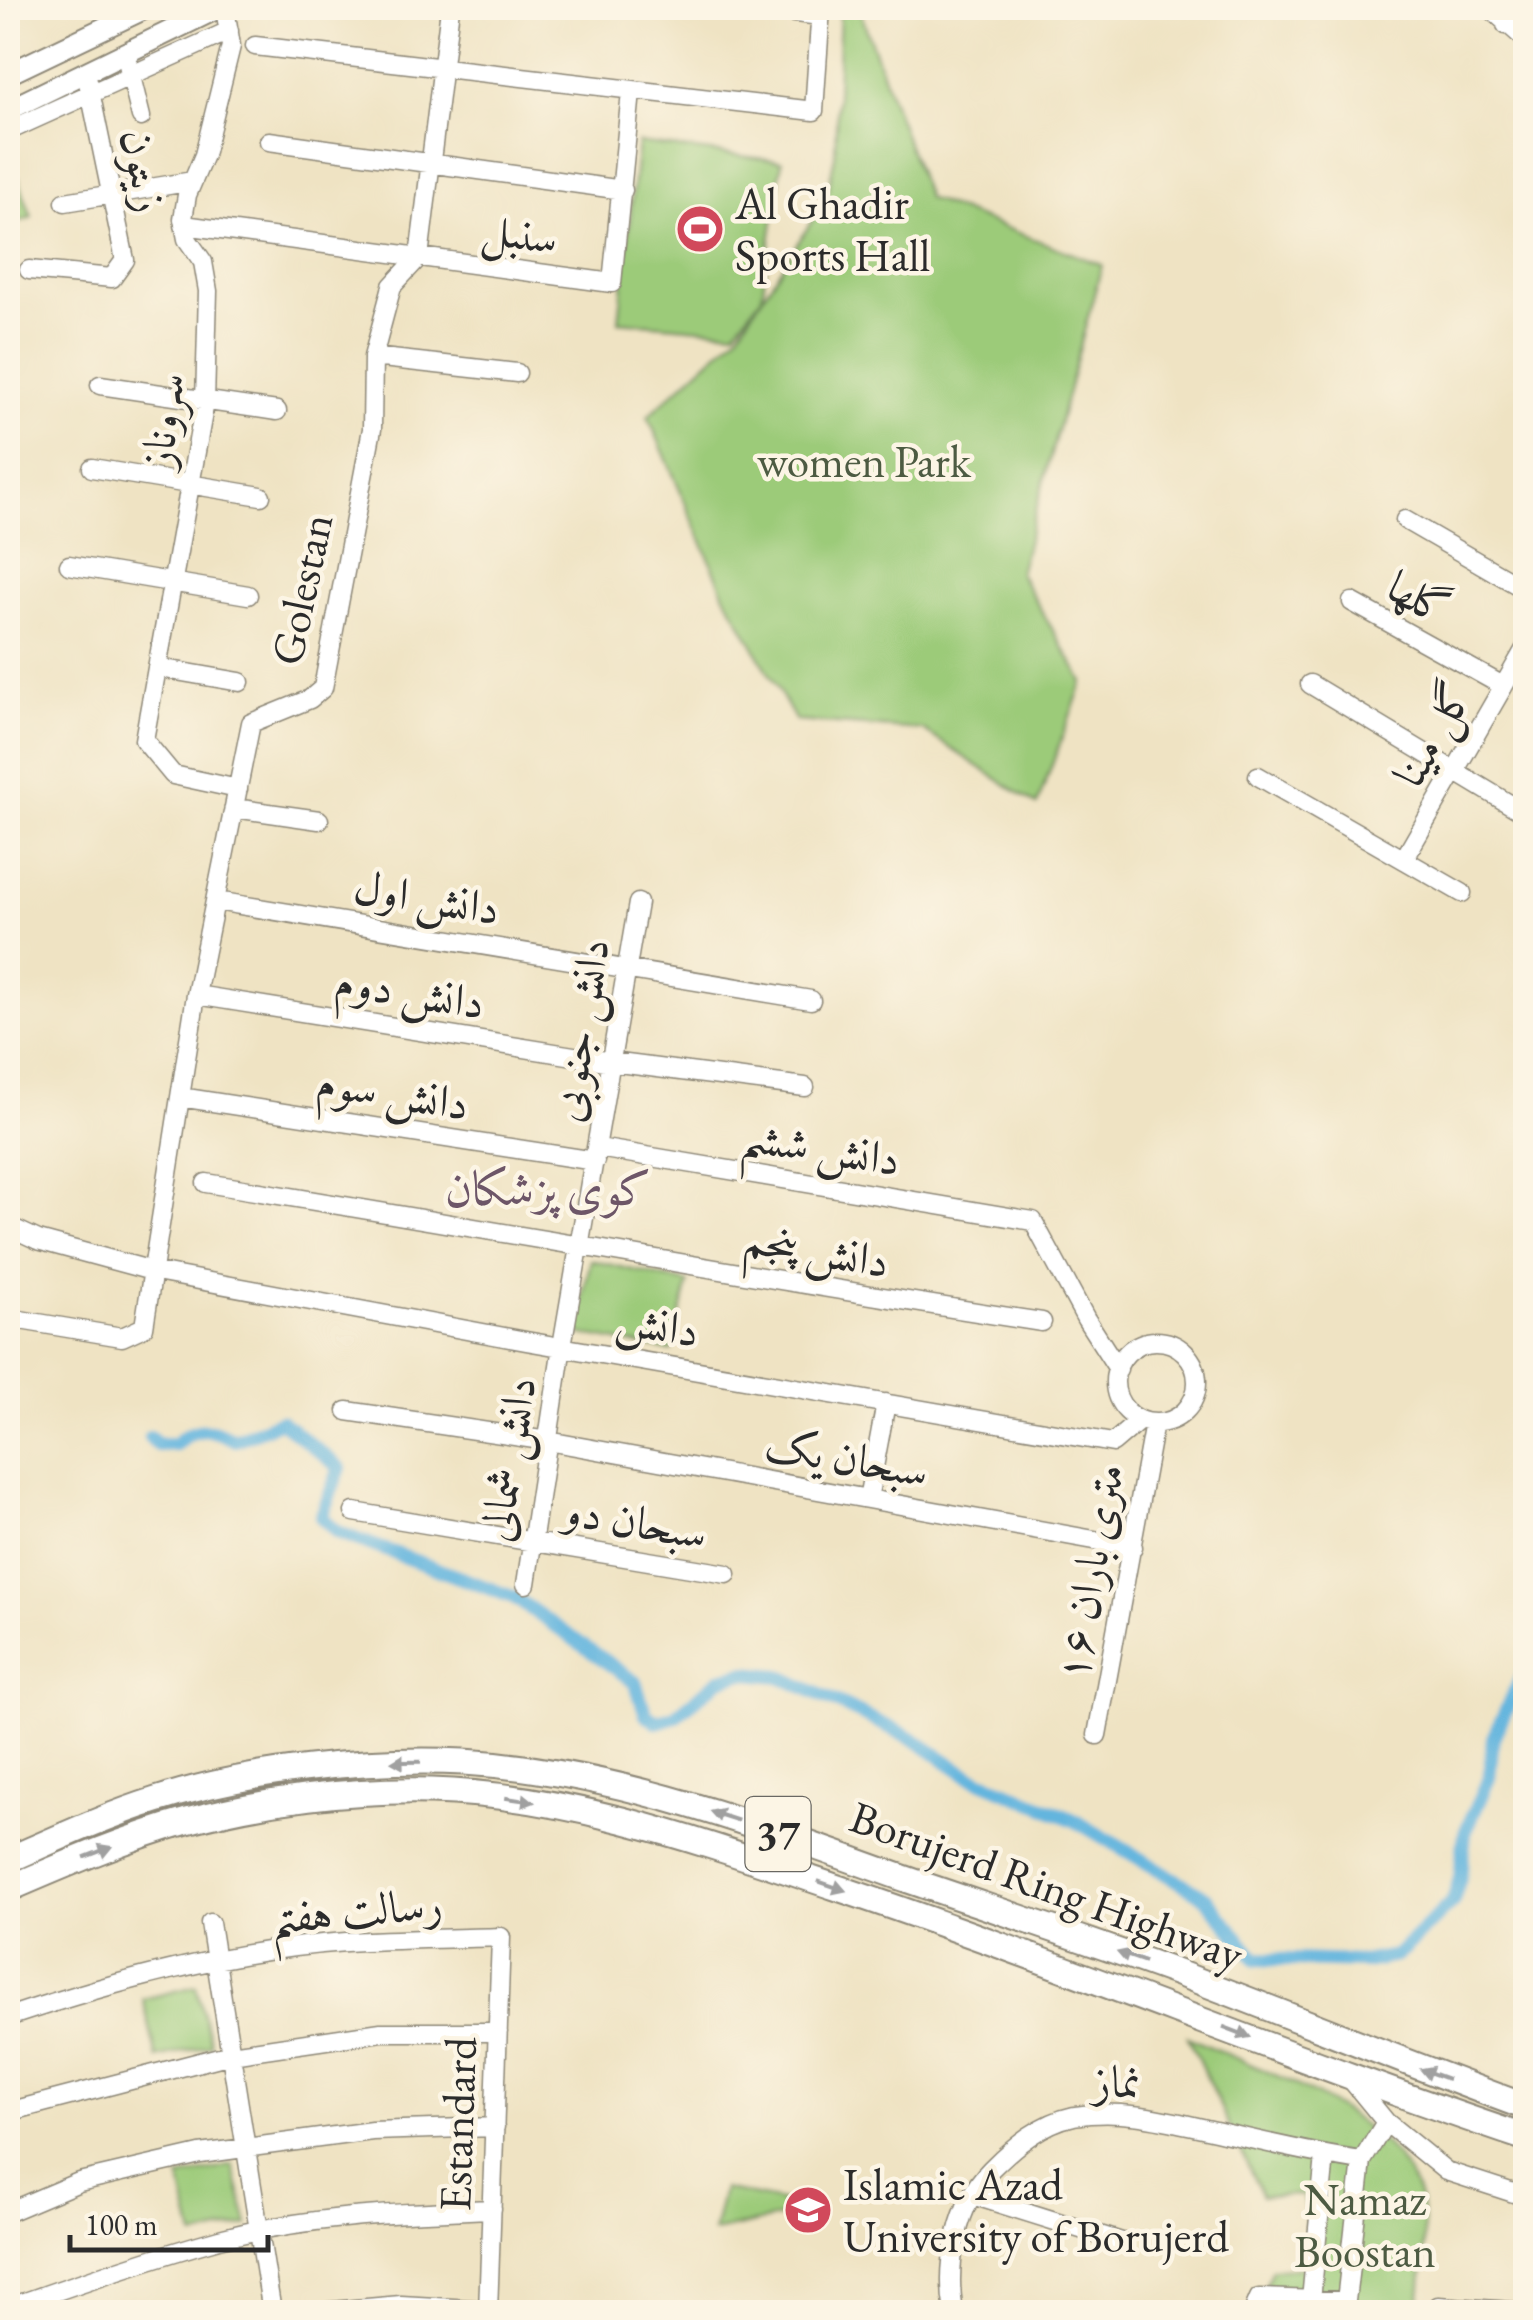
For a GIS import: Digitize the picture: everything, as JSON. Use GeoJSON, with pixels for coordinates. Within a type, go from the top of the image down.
{"type":"FeatureCollection","features":[{"type":"Feature","properties":{"kind":"highway","name":"Borujerd Ring Highway"},"geometry":{"type":"LineString","coordinates":[[8,1860],[158,1799],[279,1774],[398,1762],[463,1762],[570,1774],[629,1787],[758,1827],[1175,1972],[1526,2108]]}},
{"type":"Feature","properties":{"kind":"highway","name":"Borujerd Ring Highway"},"geometry":{"type":"LineString","coordinates":[[8,1889],[129,1840],[220,1813],[360,1794],[432,1791],[497,1796],[584,1810],[664,1830],[963,1930],[1348,2076],[1526,2138]]}},
{"type":"Feature","properties":{"kind":"main road"},"geometry":{"type":"LineString","coordinates":[[8,74],[146,8]]}},
{"type":"Feature","properties":{"kind":"main road"},"geometry":{"type":"LineString","coordinates":[[8,110],[88,83],[126,53],[222,8]]}},
{"type":"Feature","properties":{"kind":"street"},"geometry":{"type":"LineString","coordinates":[[184,226],[187,195],[204,155],[231,46],[222,8]]}},
{"type":"Feature","properties":{"kind":"street","name":"Golestan"},"geometry":{"type":"LineString","coordinates":[[8,1318],[122,1337],[144,1327],[156,1272],[196,996],[251,723],[310,699],[323,688],[372,430],[373,357],[392,286],[419,257],[450,8]]}},
{"type":"Feature","properties":{"kind":"street"},"geometry":{"type":"LineString","coordinates":[[256,46],[814,111],[821,12],[751,8]]}},
{"type":"Feature","properties":{"kind":"street"},"geometry":{"type":"LineString","coordinates":[[1490,8],[1526,40]]}},
{"type":"Feature","properties":{"kind":"street"},"geometry":{"type":"LineString","coordinates":[[1506,25],[1522,8]]}},
{"type":"Feature","properties":{"kind":"street"},"geometry":{"type":"LineString","coordinates":[[8,132],[88,83],[131,75],[229,31]]}},
{"type":"Feature","properties":{"kind":"street"},"geometry":{"type":"LineString","coordinates":[[126,53],[140,117]]}},
{"type":"Feature","properties":{"kind":"street","name":"زیتون"},"geometry":{"type":"LineString","coordinates":[[29,270],[112,278],[125,260],[88,83]]}},
{"type":"Feature","properties":{"kind":"street"},"geometry":{"type":"LineString","coordinates":[[268,141],[622,190],[631,92]]}},
{"type":"Feature","properties":{"kind":"street"},"geometry":{"type":"LineString","coordinates":[[65,202],[193,180]]}},
{"type":"Feature","properties":{"kind":"street","name":"سنبل"},"geometry":{"type":"LineString","coordinates":[[184,226],[612,283],[622,190]]}},
{"type":"Feature","properties":{"kind":"street","name":"سروناز"},"geometry":{"type":"LineString","coordinates":[[184,226],[203,262],[208,291],[205,402],[144,740],[173,775],[238,789]]}},
{"type":"Feature","properties":{"kind":"street"},"geometry":{"type":"LineString","coordinates":[[373,357],[517,373]]}},
{"type":"Feature","properties":{"kind":"street"},"geometry":{"type":"LineString","coordinates":[[100,384],[277,411]]}},
{"type":"Feature","properties":{"kind":"street"},"geometry":{"type":"LineString","coordinates":[[92,468],[261,496]]}},
{"type":"Feature","properties":{"kind":"street"},"geometry":{"type":"LineString","coordinates":[[1405,520],[1526,590]]}},
{"type":"Feature","properties":{"kind":"street"},"geometry":{"type":"LineString","coordinates":[[69,565],[248,594]]}},
{"type":"Feature","properties":{"kind":"street","name":"گلها"},"geometry":{"type":"LineString","coordinates":[[1352,602],[1503,686]]}},
{"type":"Feature","properties":{"kind":"street","name":"گل مینا"},"geometry":{"type":"LineString","coordinates":[[1404,859],[1526,647]]}},
{"type":"Feature","properties":{"kind":"street"},"geometry":{"type":"LineString","coordinates":[[159,668],[240,682]]}},
{"type":"Feature","properties":{"kind":"street"},"geometry":{"type":"LineString","coordinates":[[1310,684],[1526,814]]}},
{"type":"Feature","properties":{"kind":"street"},"geometry":{"type":"LineString","coordinates":[[1258,776],[1462,894]]}},
{"type":"Feature","properties":{"kind":"street"},"geometry":{"type":"LineString","coordinates":[[234,808],[319,820]]}},
{"type":"Feature","properties":{"kind":"street","name":"دانش اول"},"geometry":{"type":"LineString","coordinates":[[216,901],[810,1000]]}},
{"type":"Feature","properties":{"kind":"street","name":"دانش جنوبی"},"geometry":{"type":"LineString","coordinates":[[562,1346],[638,903]]}},
{"type":"Feature","properties":{"kind":"street","name":"دانش دوم"},"geometry":{"type":"LineString","coordinates":[[196,996],[611,1062],[805,1087]]}},
{"type":"Feature","properties":{"kind":"street","name":"دانش سوم"},"geometry":{"type":"LineString","coordinates":[[180,1097],[596,1154]]}},
{"type":"Feature","properties":{"kind":"street","name":"دانش ششم"},"geometry":{"type":"LineString","coordinates":[[596,1154],[1033,1221],[1086,1319],[1118,1368]]}},
{"type":"Feature","properties":{"kind":"street","name":"دانش پنجم"},"geometry":{"type":"LineString","coordinates":[[206,1183],[581,1244],[824,1289],[1042,1322]]}},
{"type":"Feature","properties":{"kind":"street","name":"دانش"},"geometry":{"type":"LineString","coordinates":[[8,1226],[38,1240],[156,1272],[1113,1443],[1147,1421]]}},
{"type":"Feature","properties":{"kind":"street"},"geometry":{"type":"LineString","coordinates":[[1162,1342],[1175,1346],[1194,1366],[1196,1393],[1180,1416],[1147,1421],[1121,1404],[1115,1380],[1118,1368],[1135,1348],[1162,1342]]}},
{"type":"Feature","properties":{"kind":"street","name":"دانش شمالی"},"geometry":{"type":"LineString","coordinates":[[526,1584],[562,1346]]}},
{"type":"Feature","properties":{"kind":"street"},"geometry":{"type":"LineString","coordinates":[[868,1499],[886,1403]]}},
{"type":"Feature","properties":{"kind":"street","name":"سبحان یک"},"geometry":{"type":"LineString","coordinates":[[347,1411],[548,1441],[1133,1547]]}},
{"type":"Feature","properties":{"kind":"street","name":"۱۶ متری باران"},"geometry":{"type":"LineString","coordinates":[[1097,1734],[1133,1547],[1147,1421]]}},
{"type":"Feature","properties":{"kind":"street","name":"سبحان دو"},"geometry":{"type":"LineString","coordinates":[[354,1512],[727,1574]]}},
{"type":"Feature","properties":{"kind":"street"},"geometry":{"type":"LineString","coordinates":[[210,1922],[272,2312]]}},
{"type":"Feature","properties":{"kind":"street","name":"رسالت هفتم"},"geometry":{"type":"LineString","coordinates":[[8,2017],[119,1982],[216,1961],[344,1942],[501,1938]]}},
{"type":"Feature","properties":{"kind":"street","name":"Estandard"},"geometry":{"type":"LineString","coordinates":[[488,2311],[501,1938]]}},
{"type":"Feature","properties":{"kind":"street"},"geometry":{"type":"LineString","coordinates":[[8,2112],[231,2054],[381,2032],[498,2032]]}},
{"type":"Feature","properties":{"kind":"street"},"geometry":{"type":"LineString","coordinates":[[1348,2076],[1386,2122],[1446,2171],[1526,2197]]}},
{"type":"Feature","properties":{"kind":"street","name":"نماز"},"geometry":{"type":"LineString","coordinates":[[957,2311],[951,2283],[954,2251],[964,2212],[979,2181],[1009,2150],[1040,2129],[1072,2117],[1106,2113],[1150,2116],[1362,2161]]}},
{"type":"Feature","properties":{"kind":"street"},"geometry":{"type":"LineString","coordinates":[[1256,2306],[1311,2300],[1346,2302],[1362,2161],[1386,2122]]}},
{"type":"Feature","properties":{"kind":"street"},"geometry":{"type":"LineString","coordinates":[[8,2212],[79,2182],[246,2146],[372,2131],[494,2127]]}},
{"type":"Feature","properties":{"kind":"street"},"geometry":{"type":"LineString","coordinates":[[1311,2300],[1324,2156]]}},
{"type":"Feature","properties":{"kind":"street"},"geometry":{"type":"LineString","coordinates":[[972,2195],[1122,2242]]}},
{"type":"Feature","properties":{"kind":"street"},"geometry":{"type":"LineString","coordinates":[[8,2308],[219,2239],[366,2214],[492,2209]]}},
{"type":"Feature","properties":{"kind":"street"},"geometry":{"type":"LineString","coordinates":[[320,2312],[401,2305],[488,2311]]}},
{"type":"Feature","properties":{"kind":"street"},"geometry":{"type":"LineString","coordinates":[[1438,2309],[1526,2312]]}},
{"type":"Feature","properties":{"kind":"green space","name":"women Park"},"geometry":{"type":"Polygon","coordinates":[[[840,8],[859,8],[927,198],[1102,265],[1019,573],[1083,681],[1037,805],[923,730],[796,721],[725,595],[648,416],[738,334],[826,200],[835,156],[840,8]]]}},
{"type":"Feature","properties":{"kind":"green space","name":"Al Ghadir Sports Hall"},"geometry":{"type":"Polygon","coordinates":[[[638,143],[782,161],[762,296],[735,331],[619,321],[638,143]]]}},
{"type":"Feature","properties":{"kind":"green space"},"geometry":{"type":"Polygon","coordinates":[[[8,151],[32,217],[8,226],[8,211],[14,208],[8,190],[8,151]]]}},
{"type":"Feature","properties":{"kind":"green space"},"geometry":{"type":"Polygon","coordinates":[[[591,1260],[688,1283],[672,1351],[574,1333],[591,1260]]]}},
{"type":"Feature","properties":{"kind":"green space"},"geometry":{"type":"Polygon","coordinates":[[[196,1986],[211,2045],[157,2058],[143,1999],[196,1986]]]}},
{"type":"Feature","properties":{"kind":"green space","name":"Namaz Boostan"},"geometry":{"type":"Polygon","coordinates":[[[1188,2037],[1325,2100],[1387,2146],[1408,2174],[1421,2206],[1424,2246],[1419,2312],[1254,2312],[1272,2269],[1310,2268],[1304,2195],[1262,2196],[1188,2037]]]}},
{"type":"Feature","properties":{"kind":"green space"},"geometry":{"type":"Polygon","coordinates":[[[233,2165],[248,2225],[194,2237],[180,2178],[233,2165]]]}},
{"type":"Feature","properties":{"kind":"green space"},"geometry":{"type":"Polygon","coordinates":[[[723,2189],[819,2209],[713,2232],[723,2189]]]}},
{"type":"Feature","properties":{"kind":"waterway"},"geometry":{"type":"LineString","coordinates":[[150,1437],[158,1445],[176,1444],[204,1430],[235,1440],[281,1421],[340,1468],[321,1517],[337,1532],[515,1598],[635,1682],[646,1715],[657,1722],[675,1716],[720,1679],[744,1673],[780,1676],[912,1738],[966,1774],[1074,1820],[1205,1897],[1256,1959],[1364,1962],[1396,1956],[1453,1901],[1465,1833],[1489,1778],[1493,1738],[1526,1667]]}},
{"type":"Feature","properties":{"kind":"place","name":"Al Ghadir Sports Hall"},"geometry":{"type":"Point","coordinates":[700,229]}},
{"type":"Feature","properties":{"kind":"place","name":"Islamic Azad University of Borujerd"},"geometry":{"type":"Point","coordinates":[808,2210]}},
{"type":"Feature","properties":{"kind":"district","name":"کوی پزشکان"},"geometry":{"type":"Point","coordinates":[548,1188]}}]}
